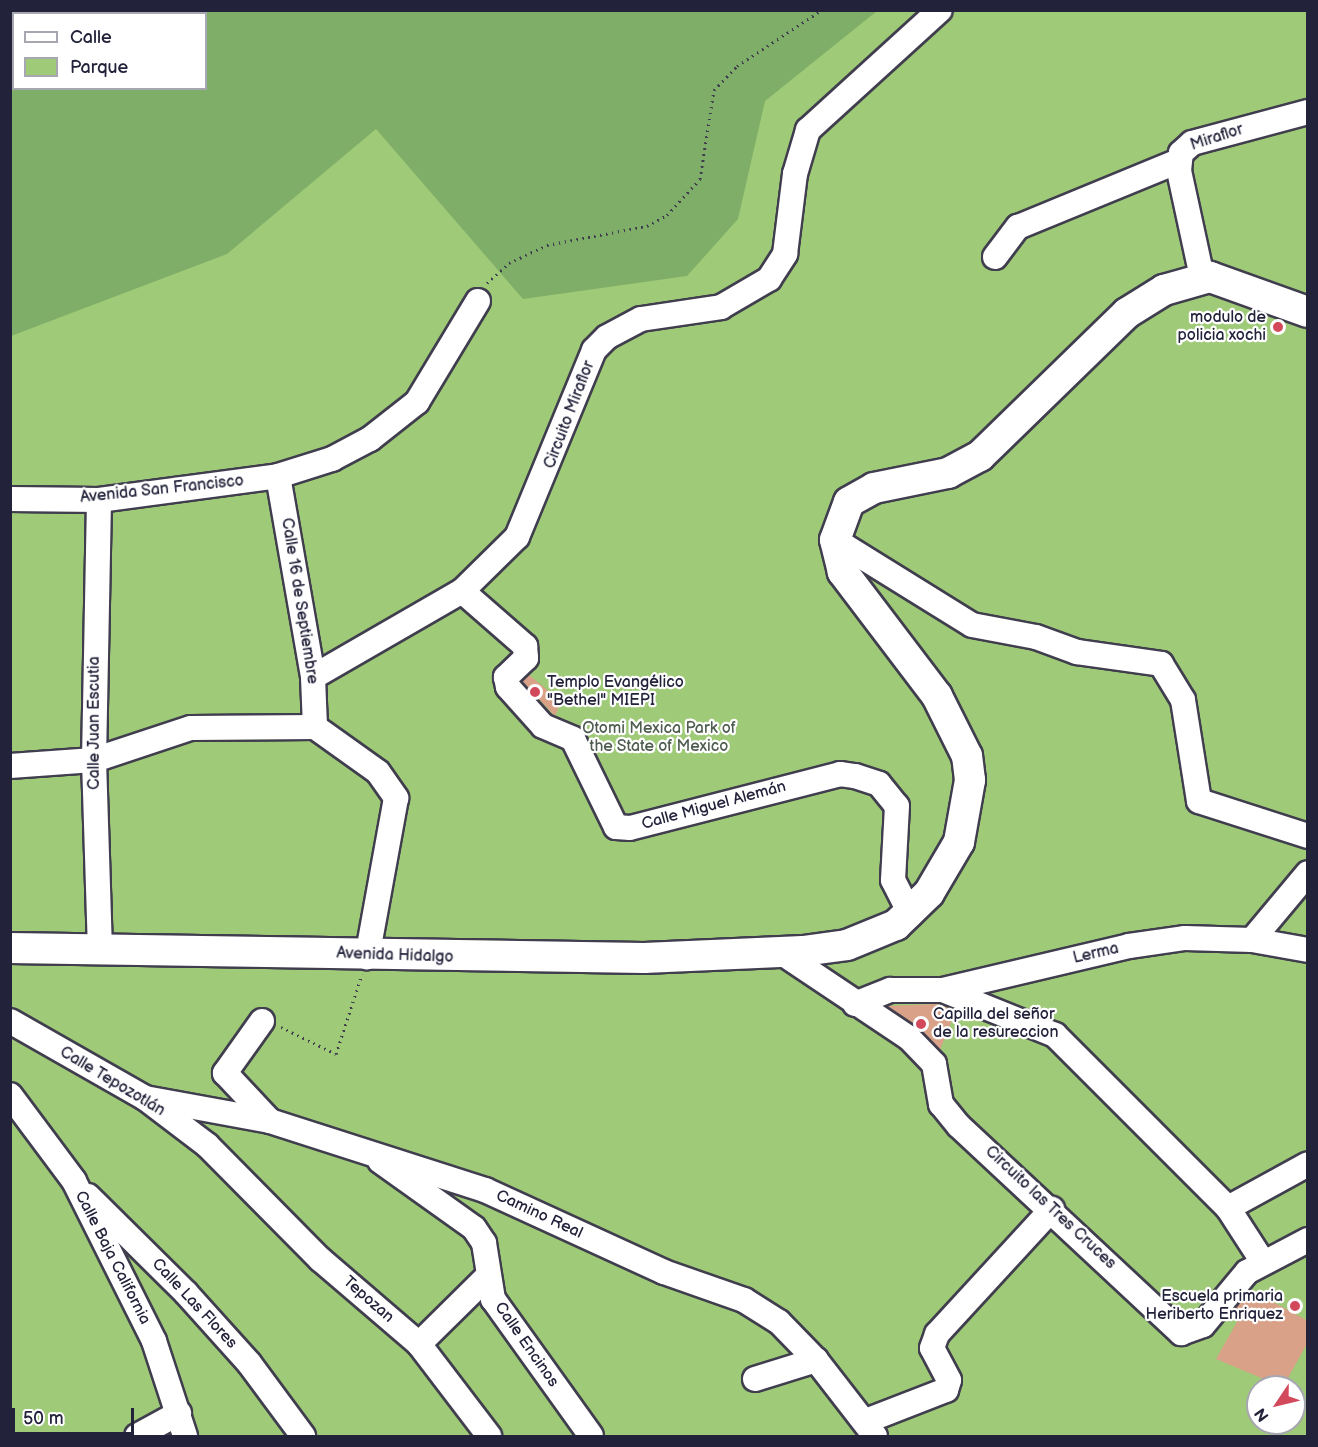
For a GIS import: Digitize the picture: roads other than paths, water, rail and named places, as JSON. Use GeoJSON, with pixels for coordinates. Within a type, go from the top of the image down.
{"type":"FeatureCollection","features":[{"type":"Feature","properties":{"kind":"main road"},"geometry":{"type":"LineString","coordinates":[[910,915],[959,842],[970,780],[967,756],[938,696],[843,572],[835,540],[841,516],[861,493],[941,475],[980,456],[1127,314],[1164,290],[1202,277],[1308,312]]}},
{"type":"Feature","properties":{"kind":"main road","name":"Avenida Hidalgo"},"geometry":{"type":"LineString","coordinates":[[10,948],[272,950],[367,957],[644,958],[847,945],[910,915]]}},
{"type":"Feature","properties":{"kind":"street","name":"Circuito Miraflor"},"geometry":{"type":"LineString","coordinates":[[314,677],[462,591],[517,537],[532,510],[594,350],[607,337],[641,319],[720,307],[769,279],[785,254],[795,174],[808,130],[940,10]]}},
{"type":"Feature","properties":{"kind":"street","name":"Miraflor"},"geometry":{"type":"LineString","coordinates":[[1202,277],[1179,161],[1192,143],[1308,112]]}},
{"type":"Feature","properties":{"kind":"street"},"geometry":{"type":"LineString","coordinates":[[995,257],[1018,227],[1179,161]]}},
{"type":"Feature","properties":{"kind":"street","name":"Avenida San Francisco"},"geometry":{"type":"LineString","coordinates":[[10,499],[99,500],[278,476],[332,459],[403,416],[417,402],[478,301]]}},
{"type":"Feature","properties":{"kind":"street","name":"Calle 16 de Septiembre"},"geometry":{"type":"LineString","coordinates":[[278,476],[314,677],[315,727]]}},
{"type":"Feature","properties":{"kind":"street","name":"Calle Juan Escutia"},"geometry":{"type":"LineString","coordinates":[[99,500],[94,760],[100,947]]}},
{"type":"Feature","properties":{"kind":"street"},"geometry":{"type":"LineString","coordinates":[[835,540],[972,625],[1036,637],[1077,652],[1161,664],[1184,700],[1198,801],[1308,836]]}},
{"type":"Feature","properties":{"kind":"street","name":"Calle Miguel Alemán"},"geometry":{"type":"LineString","coordinates":[[462,591],[525,646],[526,658],[506,677],[508,687],[543,726],[573,739],[616,827],[630,828],[840,774],[855,776],[879,784],[897,806],[892,880],[910,915]]}},
{"type":"Feature","properties":{"kind":"street"},"geometry":{"type":"LineString","coordinates":[[10,766],[94,760],[191,728],[315,727],[378,772],[396,798],[367,957]]}},
{"type":"Feature","properties":{"kind":"street"},"geometry":{"type":"LineString","coordinates":[[1252,940],[1308,873]]}},
{"type":"Feature","properties":{"kind":"street","name":"Lerma"},"geometry":{"type":"LineString","coordinates":[[943,990],[1130,946],[1185,938],[1252,940],[1308,950]]}},
{"type":"Feature","properties":{"kind":"street","name":"Circuito las Tres Cruces"},"geometry":{"type":"LineString","coordinates":[[779,951],[909,1038],[934,1064],[941,1104],[958,1126],[1052,1209],[1181,1333],[1203,1325],[1212,1309],[1263,1262],[1308,1240]]}},
{"type":"Feature","properties":{"kind":"street"},"geometry":{"type":"LineString","coordinates":[[855,1004],[890,990],[943,990],[1055,1035],[1228,1208],[1263,1262]]}},
{"type":"Feature","properties":{"kind":"street"},"geometry":{"type":"LineString","coordinates":[[262,1021],[225,1072],[270,1121]]}},
{"type":"Feature","properties":{"kind":"street","name":"Calle Tepozotlán"},"geometry":{"type":"LineString","coordinates":[[10,1022],[145,1098],[236,1173]]}},
{"type":"Feature","properties":{"kind":"street","name":"Calle Baja California"},"geometry":{"type":"LineString","coordinates":[[10,1095],[74,1181],[154,1341],[185,1437]]}},
{"type":"Feature","properties":{"kind":"street","name":"Camino Real"},"geometry":{"type":"LineString","coordinates":[[145,1098],[270,1121],[485,1190],[664,1272],[744,1300],[779,1322],[816,1360],[871,1429]]}},
{"type":"Feature","properties":{"kind":"street","name":"Calle Encinos"},"geometry":{"type":"LineString","coordinates":[[374,1154],[396,1177],[474,1228],[484,1243],[493,1299],[514,1332],[591,1437]]}},
{"type":"Feature","properties":{"kind":"street"},"geometry":{"type":"LineString","coordinates":[[1228,1208],[1308,1164]]}},
{"type":"Feature","properties":{"kind":"street","name":"Tepozan"},"geometry":{"type":"LineString","coordinates":[[236,1173],[321,1260],[420,1344],[489,1437]]}},
{"type":"Feature","properties":{"kind":"street","name":"Calle Las Flores"},"geometry":{"type":"LineString","coordinates":[[74,1181],[186,1293],[249,1363],[303,1437]]}},
{"type":"Feature","properties":{"kind":"street"},"geometry":{"type":"LineString","coordinates":[[871,1429],[946,1390],[949,1380],[932,1348],[937,1334],[1052,1209]]}},
{"type":"Feature","properties":{"kind":"street"},"geometry":{"type":"LineString","coordinates":[[420,1344],[488,1276]]}},
{"type":"Feature","properties":{"kind":"street"},"geometry":{"type":"LineString","coordinates":[[755,1379],[816,1360]]}},
{"type":"Feature","properties":{"kind":"street"},"geometry":{"type":"LineString","coordinates":[[137,1437],[178,1413]]}},
{"type":"Feature","properties":{"kind":"place","name":"modulo de policia xochi"},"geometry":{"type":"Point","coordinates":[1278,327]}},
{"type":"Feature","properties":{"kind":"place","name":"Templo Evangélico \"Bethel\" MIEPI"},"geometry":{"type":"Point","coordinates":[535,692]}},
{"type":"Feature","properties":{"kind":"place","name":"Capilla del señor de la resureccion"},"geometry":{"type":"Point","coordinates":[921,1024]}},
{"type":"Feature","properties":{"kind":"place","name":"Escuela primaria Heriberto Enriquez"},"geometry":{"type":"Point","coordinates":[1295,1306]}},
{"type":"Feature","properties":{"kind":"park label","name":"Otomi Mexica Park of the State of Mexico"},"geometry":{"type":"Point","coordinates":[659,738]}}]}
